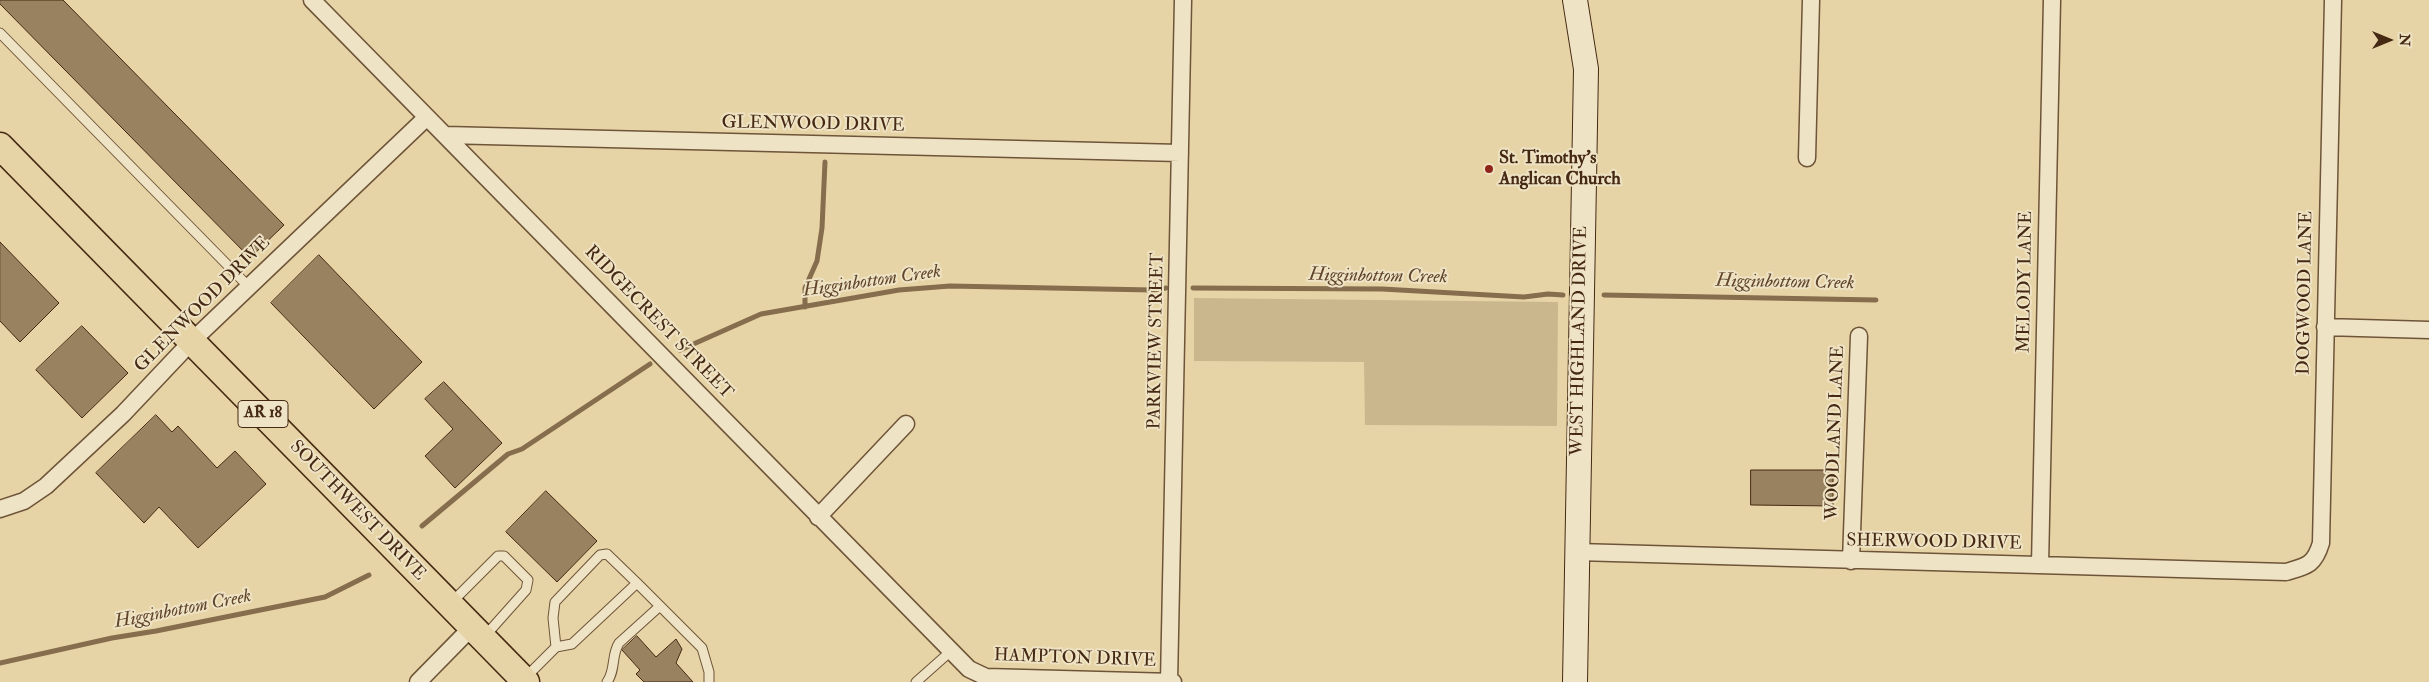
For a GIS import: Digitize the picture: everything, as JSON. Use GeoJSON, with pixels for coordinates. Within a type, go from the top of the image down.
{"type":"FeatureCollection","features":[{"type":"Feature","properties":{"kind":"main road","name":"SOUTHWEST DRIVE"},"geometry":{"type":"LineString","coordinates":[[0,146],[525,681]]}},
{"type":"Feature","properties":{"kind":"street","name":"RIDGECREST STREET"},"geometry":{"type":"LineString","coordinates":[[312,0],[950,651],[975,673]]}},
{"type":"Feature","properties":{"kind":"street","name":"PARKVIEW STREET"},"geometry":{"type":"LineString","coordinates":[[1169,682],[1183,0]]}},
{"type":"Feature","properties":{"kind":"street","name":"WEST HIGHLAND DRIVE"},"geometry":{"type":"LineString","coordinates":[[1575,0],[1586,69],[1575,682]]}},
{"type":"Feature","properties":{"kind":"street"},"geometry":{"type":"LineString","coordinates":[[1807,158],[1811,0]]}},
{"type":"Feature","properties":{"kind":"street","name":"MELODY LANE"},"geometry":{"type":"LineString","coordinates":[[2040,565],[2052,0]]}},
{"type":"Feature","properties":{"kind":"street","name":"DOGWOOD LANE"},"geometry":{"type":"LineString","coordinates":[[2291,570],[2299,570],[2313,559],[2321,543],[2333,0]]}},
{"type":"Feature","properties":{"kind":"street","name":"GLENWOOD DRIVE"},"geometry":{"type":"LineString","coordinates":[[0,509],[24,501],[46,486],[123,414],[192,341],[427,117]]}},
{"type":"Feature","properties":{"kind":"street","name":"GLENWOOD DRIVE"},"geometry":{"type":"LineString","coordinates":[[445,135],[1180,153]]}},
{"type":"Feature","properties":{"kind":"street"},"geometry":{"type":"LineString","coordinates":[[2325,327],[2429,330]]}},
{"type":"Feature","properties":{"kind":"street","name":"WOODLAND LANE"},"geometry":{"type":"LineString","coordinates":[[1852,561],[1859,336]]}},
{"type":"Feature","properties":{"kind":"street"},"geometry":{"type":"LineString","coordinates":[[818,517],[906,424]]}},
{"type":"Feature","properties":{"kind":"street","name":"SHERWOOD DRIVE"},"geometry":{"type":"LineString","coordinates":[[1577,552],[1852,561],[2291,570]]}},
{"type":"Feature","properties":{"kind":"street"},"geometry":{"type":"LineString","coordinates":[[418,682],[477,632]]}},
{"type":"Feature","properties":{"kind":"street","name":"HAMPTON DRIVE"},"geometry":{"type":"LineString","coordinates":[[975,673],[986,676],[1173,682]]}},
{"type":"Feature","properties":{"kind":"lane"},"geometry":{"type":"LineString","coordinates":[[0,32],[249,287]]}},
{"type":"Feature","properties":{"kind":"lane"},"geometry":{"type":"LineString","coordinates":[[556,647],[555,602],[600,555],[607,554],[702,648],[709,672],[709,682]]}},
{"type":"Feature","properties":{"kind":"lane"},"geometry":{"type":"LineString","coordinates":[[450,605],[491,561],[498,556],[504,556],[528,580],[528,586],[477,632]]}},
{"type":"Feature","properties":{"kind":"lane"},"geometry":{"type":"LineString","coordinates":[[525,681],[556,647],[572,644],[637,582]]}},
{"type":"Feature","properties":{"kind":"lane"},"geometry":{"type":"LineString","coordinates":[[607,682],[612,676],[615,650],[619,643],[660,606]]}},
{"type":"Feature","properties":{"kind":"lane"},"geometry":{"type":"LineString","coordinates":[[916,682],[950,651]]}},
{"type":"Feature","properties":{"kind":"shaded area"},"geometry":{"type":"Polygon","coordinates":[[[1194,298],[1558,302],[1557,426],[1365,425],[1364,362],[1194,361],[1194,298]]]}},
{"type":"Feature","properties":{"kind":"building"},"geometry":{"type":"Polygon","coordinates":[[[0,0],[63,0],[284,225],[250,258],[0,4],[0,0]]]}},
{"type":"Feature","properties":{"kind":"building"},"geometry":{"type":"Polygon","coordinates":[[[0,242],[59,303],[20,342],[0,321],[0,242]]]}},
{"type":"Feature","properties":{"kind":"building"},"geometry":{"type":"Polygon","coordinates":[[[319,255],[422,362],[374,409],[271,303],[319,255]]]}},
{"type":"Feature","properties":{"kind":"building"},"geometry":{"type":"Polygon","coordinates":[[[82,326],[128,373],[82,418],[36,370],[82,326]]]}},
{"type":"Feature","properties":{"kind":"building"},"geometry":{"type":"Polygon","coordinates":[[[444,382],[502,443],[455,488],[425,456],[453,429],[425,399],[444,382]]]}},
{"type":"Feature","properties":{"kind":"building"},"geometry":{"type":"Polygon","coordinates":[[[156,415],[172,432],[178,426],[217,468],[235,451],[266,484],[198,548],[159,507],[144,523],[96,473],[156,415]]]}},
{"type":"Feature","properties":{"kind":"building"},"geometry":{"type":"Polygon","coordinates":[[[1751,470],[1833,470],[1833,506],[1751,505],[1751,470]]]}},
{"type":"Feature","properties":{"kind":"building"},"geometry":{"type":"Polygon","coordinates":[[[546,491],[597,541],[557,582],[506,532],[546,491]]]}},
{"type":"Feature","properties":{"kind":"building"},"geometry":{"type":"Polygon","coordinates":[[[637,636],[656,657],[676,639],[682,649],[676,663],[693,682],[644,682],[636,674],[640,670],[622,650],[637,636]]]}},
{"type":"Feature","properties":{"kind":"waterway"},"geometry":{"type":"LineString","coordinates":[[805,307],[805,288],[817,261],[822,228],[825,162]]}},
{"type":"Feature","properties":{"kind":"waterway","name":"Higginbottom Creek"},"geometry":{"type":"LineString","coordinates":[[680,350],[761,314],[899,290],[950,286],[1152,290],[1166,288]]}},
{"type":"Feature","properties":{"kind":"waterway","name":"Higginbottom Creek"},"geometry":{"type":"LineString","coordinates":[[1193,288],[1382,289],[1524,297],[1548,294],[1563,295]]}},
{"type":"Feature","properties":{"kind":"waterway","name":"Higginbottom Creek"},"geometry":{"type":"LineString","coordinates":[[1604,295],[1876,300]]}},
{"type":"Feature","properties":{"kind":"waterway","name":"Higginbottom Creek"},"geometry":{"type":"LineString","coordinates":[[422,526],[508,454],[522,449],[650,364]]}},
{"type":"Feature","properties":{"kind":"waterway","name":"Higginbottom Creek"},"geometry":{"type":"LineString","coordinates":[[0,663],[112,638],[325,597],[369,575]]}},
{"type":"Feature","properties":{"kind":"place","name":"St. Timothy's Anglican Church"},"geometry":{"type":"Point","coordinates":[1489,169]}}]}
